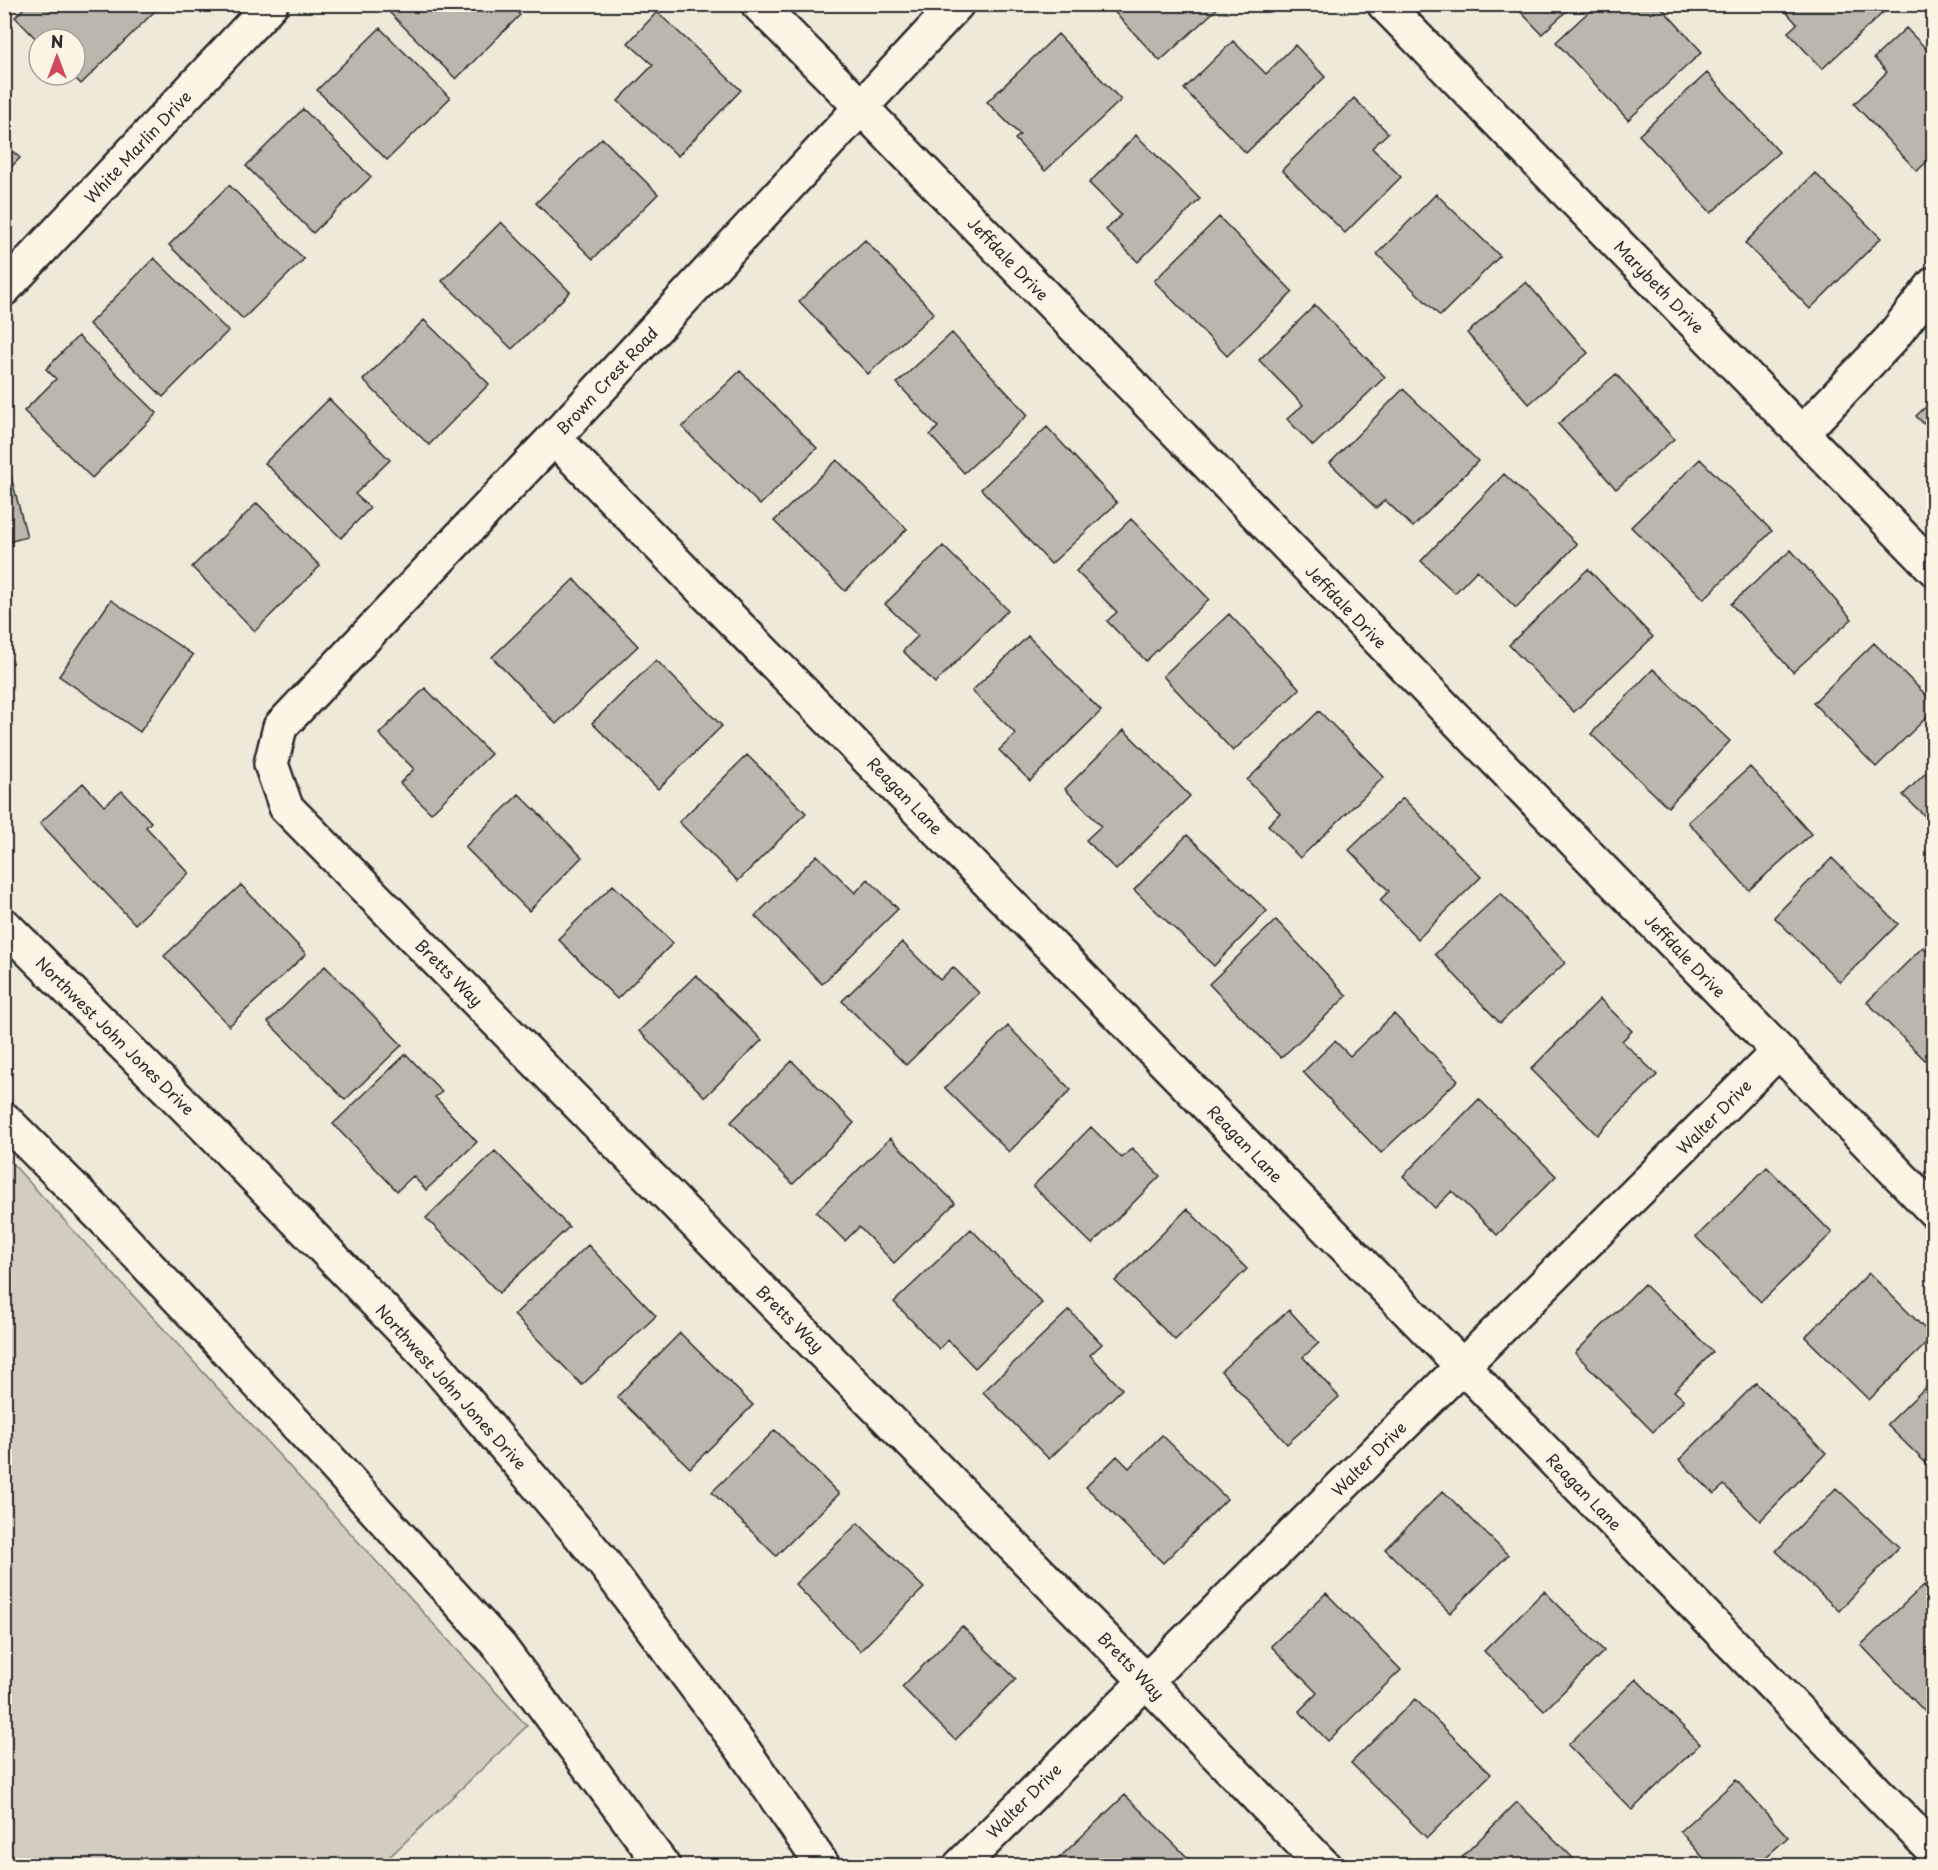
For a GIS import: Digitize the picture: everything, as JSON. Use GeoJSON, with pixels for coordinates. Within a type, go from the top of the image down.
{"type":"FeatureCollection","features":[{"type":"Feature","properties":{"kind":"street","name":"White Marlin Drive"},"geometry":{"type":"LineString","coordinates":[[4,289],[271,4]]}},
{"type":"Feature","properties":{"kind":"street","name":"Jeffdale Drive"},"geometry":{"type":"LineString","coordinates":[[758,4],[861,107],[1934,1211]]}},
{"type":"Feature","properties":{"kind":"street","name":"Brown Crest Road"},"geometry":{"type":"LineString","coordinates":[[271,764],[280,726],[554,438],[957,4]]}},
{"type":"Feature","properties":{"kind":"street","name":"Marybeth Drive"},"geometry":{"type":"LineString","coordinates":[[1384,4],[1934,568]]}},
{"type":"Feature","properties":{"kind":"street"},"geometry":{"type":"LineString","coordinates":[[1802,433],[1891,339],[1934,284]]}},
{"type":"Feature","properties":{"kind":"street","name":"Reagan Lane"},"geometry":{"type":"LineString","coordinates":[[554,438],[1934,1851]]}},
{"type":"Feature","properties":{"kind":"street","name":"Bretts Way"},"geometry":{"type":"LineString","coordinates":[[271,764],[286,807],[1146,1681],[1324,1866]]}},
{"type":"Feature","properties":{"kind":"street","name":"Northwest John Jones Drive"},"geometry":{"type":"LineString","coordinates":[[4,925],[206,1127],[427,1355],[603,1562],[744,1751],[823,1866]]}},
{"type":"Feature","properties":{"kind":"street","name":"Walter Drive"},"geometry":{"type":"LineString","coordinates":[[960,1866],[1778,1052]]}},
{"type":"Feature","properties":{"kind":"street"},"geometry":{"type":"LineString","coordinates":[[4,1119],[125,1241],[328,1458],[500,1647],[663,1866]]}},
{"type":"Feature","properties":{"kind":"shaded area"},"geometry":{"type":"Polygon","coordinates":[[[9,1160],[527,1726],[381,1865],[5,1865],[4,1164],[9,1160]]]}},
{"type":"Feature","properties":{"kind":"building"},"geometry":{"type":"Polygon","coordinates":[[[28,4],[154,4],[158,8],[87,78],[87,27],[27,27],[27,30],[15,17],[28,4]]]}},
{"type":"Feature","properties":{"kind":"building"},"geometry":{"type":"Polygon","coordinates":[[[390,4],[509,4],[520,15],[456,79],[386,9],[390,4]]]}},
{"type":"Feature","properties":{"kind":"building"},"geometry":{"type":"Polygon","coordinates":[[[1107,4],[1222,4],[1160,61],[1107,4]]]}},
{"type":"Feature","properties":{"kind":"building"},"geometry":{"type":"Polygon","coordinates":[[[1513,4],[1574,4],[1542,34],[1513,4]]]}},
{"type":"Feature","properties":{"kind":"building"},"geometry":{"type":"Polygon","coordinates":[[[1597,4],[1658,4],[1702,52],[1628,120],[1556,42],[1597,4]]]}},
{"type":"Feature","properties":{"kind":"building"},"geometry":{"type":"Polygon","coordinates":[[[1779,4],[1881,4],[1886,10],[1822,69],[1788,32],[1797,24],[1779,4]]]}},
{"type":"Feature","properties":{"kind":"building"},"geometry":{"type":"Polygon","coordinates":[[[657,12],[741,90],[678,156],[618,101],[653,65],[628,43],[657,12]]]}},
{"type":"Feature","properties":{"kind":"building"},"geometry":{"type":"Polygon","coordinates":[[[380,28],[450,98],[387,160],[317,90],[380,28]]]}},
{"type":"Feature","properties":{"kind":"building"},"geometry":{"type":"Polygon","coordinates":[[[1906,28],[1934,57],[1934,155],[1917,171],[1854,104],[1887,72],[1874,58],[1906,28]]]}},
{"type":"Feature","properties":{"kind":"building"},"geometry":{"type":"Polygon","coordinates":[[[1058,34],[1121,100],[1045,171],[1015,139],[1020,135],[987,102],[1058,34]]]}},
{"type":"Feature","properties":{"kind":"building"},"geometry":{"type":"Polygon","coordinates":[[[1233,41],[1266,74],[1295,45],[1325,77],[1246,153],[1184,89],[1233,41]]]}},
{"type":"Feature","properties":{"kind":"building"},"geometry":{"type":"Polygon","coordinates":[[[1707,73],[1779,152],[1711,213],[1639,135],[1707,73]]]}},
{"type":"Feature","properties":{"kind":"building"},"geometry":{"type":"Polygon","coordinates":[[[1354,98],[1388,133],[1372,148],[1401,177],[1345,233],[1282,170],[1354,98]]]}},
{"type":"Feature","properties":{"kind":"building"},"geometry":{"type":"Polygon","coordinates":[[[303,109],[371,177],[313,233],[246,166],[303,109]]]}},
{"type":"Feature","properties":{"kind":"building"},"geometry":{"type":"Polygon","coordinates":[[[1136,135],[1200,199],[1138,262],[1106,230],[1121,215],[1089,183],[1136,135]]]}},
{"type":"Feature","properties":{"kind":"building"},"geometry":{"type":"Polygon","coordinates":[[[602,138],[658,194],[593,259],[536,203],[602,138]]]}},
{"type":"Feature","properties":{"kind":"building"},"geometry":{"type":"Polygon","coordinates":[[[4,143],[20,158],[4,174],[4,143]]]}},
{"type":"Feature","properties":{"kind":"building"},"geometry":{"type":"Polygon","coordinates":[[[1815,173],[1881,238],[1810,309],[1745,243],[1815,173]]]}},
{"type":"Feature","properties":{"kind":"building"},"geometry":{"type":"Polygon","coordinates":[[[229,185],[304,259],[243,319],[169,245],[229,185]]]}},
{"type":"Feature","properties":{"kind":"building"},"geometry":{"type":"Polygon","coordinates":[[[1436,194],[1500,256],[1440,316],[1377,254],[1436,194]]]}},
{"type":"Feature","properties":{"kind":"building"},"geometry":{"type":"Polygon","coordinates":[[[1219,217],[1293,292],[1227,356],[1154,281],[1219,217]]]}},
{"type":"Feature","properties":{"kind":"building"},"geometry":{"type":"Polygon","coordinates":[[[501,222],[570,292],[512,349],[442,281],[501,222]]]}},
{"type":"Feature","properties":{"kind":"building"},"geometry":{"type":"Polygon","coordinates":[[[865,240],[934,313],[868,374],[799,301],[865,240]]]}},
{"type":"Feature","properties":{"kind":"building"},"geometry":{"type":"Polygon","coordinates":[[[154,258],[228,331],[163,397],[89,324],[154,258]]]}},
{"type":"Feature","properties":{"kind":"building"},"geometry":{"type":"Polygon","coordinates":[[[1526,282],[1588,353],[1529,404],[1467,333],[1526,282]]]}},
{"type":"Feature","properties":{"kind":"building"},"geometry":{"type":"Polygon","coordinates":[[[1315,305],[1385,377],[1313,446],[1287,419],[1303,405],[1259,360],[1315,305]]]}},
{"type":"Feature","properties":{"kind":"building"},"geometry":{"type":"Polygon","coordinates":[[[424,320],[489,384],[429,445],[363,380],[424,320]]]}},
{"type":"Feature","properties":{"kind":"building"},"geometry":{"type":"Polygon","coordinates":[[[952,333],[1028,415],[964,473],[930,435],[938,427],[897,383],[952,333]]]}},
{"type":"Feature","properties":{"kind":"building"},"geometry":{"type":"Polygon","coordinates":[[[78,336],[157,413],[92,478],[24,411],[56,379],[46,369],[78,336]]]}},
{"type":"Feature","properties":{"kind":"building"},"geometry":{"type":"Polygon","coordinates":[[[740,371],[817,448],[760,505],[682,427],[740,371]]]}},
{"type":"Feature","properties":{"kind":"building"},"geometry":{"type":"Polygon","coordinates":[[[1616,374],[1674,439],[1616,489],[1558,424],[1616,374]]]}},
{"type":"Feature","properties":{"kind":"building"},"geometry":{"type":"Polygon","coordinates":[[[1403,389],[1478,461],[1413,527],[1385,500],[1376,508],[1330,463],[1403,389]]]}},
{"type":"Feature","properties":{"kind":"building"},"geometry":{"type":"Polygon","coordinates":[[[329,399],[390,460],[355,494],[370,508],[341,538],[265,463],[329,399]]]}},
{"type":"Feature","properties":{"kind":"building"},"geometry":{"type":"Polygon","coordinates":[[[1934,399],[1934,434],[1916,416],[1934,399]]]}},
{"type":"Feature","properties":{"kind":"building"},"geometry":{"type":"Polygon","coordinates":[[[1047,427],[1117,503],[1051,564],[981,489],[1047,427]]]}},
{"type":"Feature","properties":{"kind":"building"},"geometry":{"type":"Polygon","coordinates":[[[4,450],[27,537],[4,543],[4,450]]]}},
{"type":"Feature","properties":{"kind":"building"},"geometry":{"type":"Polygon","coordinates":[[[1700,459],[1772,531],[1704,599],[1631,527],[1700,459]]]}},
{"type":"Feature","properties":{"kind":"building"},"geometry":{"type":"Polygon","coordinates":[[[837,460],[907,529],[845,591],[774,521],[837,460]]]}},
{"type":"Feature","properties":{"kind":"building"},"geometry":{"type":"Polygon","coordinates":[[[1504,474],[1577,544],[1516,608],[1477,570],[1455,593],[1421,561],[1504,474]]]}},
{"type":"Feature","properties":{"kind":"building"},"geometry":{"type":"Polygon","coordinates":[[[257,503],[320,566],[255,631],[192,567],[257,503]]]}},
{"type":"Feature","properties":{"kind":"building"},"geometry":{"type":"Polygon","coordinates":[[[1131,519],[1209,599],[1146,661],[1107,621],[1117,612],[1076,571],[1131,519]]]}},
{"type":"Feature","properties":{"kind":"building"},"geometry":{"type":"Polygon","coordinates":[[[943,546],[1008,610],[935,683],[903,651],[918,636],[885,604],[943,546]]]}},
{"type":"Feature","properties":{"kind":"building"},"geometry":{"type":"Polygon","coordinates":[[[1791,550],[1852,619],[1793,672],[1731,604],[1791,550]]]}},
{"type":"Feature","properties":{"kind":"building"},"geometry":{"type":"Polygon","coordinates":[[[1588,569],[1653,637],[1574,712],[1509,645],[1588,569]]]}},
{"type":"Feature","properties":{"kind":"building"},"geometry":{"type":"Polygon","coordinates":[[[574,579],[638,646],[556,724],[492,657],[574,579]]]}},
{"type":"Feature","properties":{"kind":"building"},"geometry":{"type":"Polygon","coordinates":[[[111,600],[193,655],[140,732],[59,676],[111,600]]]}},
{"type":"Feature","properties":{"kind":"building"},"geometry":{"type":"Polygon","coordinates":[[[1229,614],[1300,689],[1233,751],[1163,676],[1229,614]]]}},
{"type":"Feature","properties":{"kind":"building"},"geometry":{"type":"Polygon","coordinates":[[[1028,636],[1101,711],[1030,781],[999,750],[1016,734],[972,691],[1028,636]]]}},
{"type":"Feature","properties":{"kind":"building"},"geometry":{"type":"Polygon","coordinates":[[[1874,643],[1934,703],[1934,710],[1876,767],[1813,703],[1874,643]]]}},
{"type":"Feature","properties":{"kind":"building"},"geometry":{"type":"Polygon","coordinates":[[[656,660],[722,726],[658,789],[592,723],[656,660]]]}},
{"type":"Feature","properties":{"kind":"building"},"geometry":{"type":"Polygon","coordinates":[[[1653,669],[1730,741],[1668,807],[1591,734],[1653,669]]]}},
{"type":"Feature","properties":{"kind":"building"},"geometry":{"type":"Polygon","coordinates":[[[425,688],[491,754],[431,813],[400,783],[414,769],[379,734],[425,688]]]}},
{"type":"Feature","properties":{"kind":"building"},"geometry":{"type":"Polygon","coordinates":[[[1319,711],[1384,777],[1300,858],[1268,825],[1280,813],[1247,780],[1319,711]]]}},
{"type":"Feature","properties":{"kind":"building"},"geometry":{"type":"Polygon","coordinates":[[[1124,730],[1190,796],[1116,870],[1086,840],[1101,826],[1065,789],[1124,730]]]}},
{"type":"Feature","properties":{"kind":"building"},"geometry":{"type":"Polygon","coordinates":[[[747,755],[806,813],[738,881],[679,822],[747,755]]]}},
{"type":"Feature","properties":{"kind":"building"},"geometry":{"type":"Polygon","coordinates":[[[1934,765],[1934,825],[1903,795],[1934,765]]]}},
{"type":"Feature","properties":{"kind":"building"},"geometry":{"type":"Polygon","coordinates":[[[1750,767],[1811,834],[1749,890],[1688,822],[1750,767]]]}},
{"type":"Feature","properties":{"kind":"building"},"geometry":{"type":"Polygon","coordinates":[[[83,783],[104,806],[122,791],[151,822],[146,827],[189,873],[135,924],[40,823],[83,783]]]}},
{"type":"Feature","properties":{"kind":"building"},"geometry":{"type":"Polygon","coordinates":[[[519,794],[582,857],[529,911],[465,847],[519,794]]]}},
{"type":"Feature","properties":{"kind":"building"},"geometry":{"type":"Polygon","coordinates":[[[1403,798],[1481,877],[1418,939],[1380,900],[1389,891],[1349,850],[1403,798]]]}},
{"type":"Feature","properties":{"kind":"building"},"geometry":{"type":"Polygon","coordinates":[[[1187,835],[1267,911],[1214,966],[1134,890],[1187,835]]]}},
{"type":"Feature","properties":{"kind":"building"},"geometry":{"type":"Polygon","coordinates":[[[817,855],[855,893],[868,879],[898,909],[822,984],[755,916],[817,855]]]}},
{"type":"Feature","properties":{"kind":"building"},"geometry":{"type":"Polygon","coordinates":[[[1832,858],[1898,924],[1840,982],[1774,917],[1832,858]]]}},
{"type":"Feature","properties":{"kind":"building"},"geometry":{"type":"Polygon","coordinates":[[[241,885],[306,954],[229,1026],[164,956],[241,885]]]}},
{"type":"Feature","properties":{"kind":"building"},"geometry":{"type":"Polygon","coordinates":[[[613,885],[673,943],[617,999],[558,939],[613,885]]]}},
{"type":"Feature","properties":{"kind":"building"},"geometry":{"type":"Polygon","coordinates":[[[1501,893],[1565,963],[1500,1023],[1435,954],[1501,893]]]}},
{"type":"Feature","properties":{"kind":"building"},"geometry":{"type":"Polygon","coordinates":[[[1276,920],[1347,996],[1281,1058],[1209,984],[1276,920]]]}},
{"type":"Feature","properties":{"kind":"building"},"geometry":{"type":"Polygon","coordinates":[[[902,942],[940,980],[953,967],[979,993],[906,1065],[842,1001],[902,942]]]}},
{"type":"Feature","properties":{"kind":"building"},"geometry":{"type":"Polygon","coordinates":[[[1923,947],[1934,957],[1934,1065],[1932,1067],[1867,1002],[1923,947]]]}},
{"type":"Feature","properties":{"kind":"building"},"geometry":{"type":"Polygon","coordinates":[[[325,966],[402,1045],[345,1100],[268,1022],[325,966]]]}},
{"type":"Feature","properties":{"kind":"building"},"geometry":{"type":"Polygon","coordinates":[[[696,975],[762,1040],[705,1097],[639,1031],[696,975]]]}},
{"type":"Feature","properties":{"kind":"building"},"geometry":{"type":"Polygon","coordinates":[[[1600,999],[1632,1031],[1622,1041],[1657,1075],[1597,1135],[1531,1069],[1600,999]]]}},
{"type":"Feature","properties":{"kind":"building"},"geometry":{"type":"Polygon","coordinates":[[[1394,1014],[1458,1080],[1381,1153],[1303,1072],[1335,1041],[1350,1056],[1394,1014]]]}},
{"type":"Feature","properties":{"kind":"building"},"geometry":{"type":"Polygon","coordinates":[[[1008,1026],[1071,1090],[1009,1152],[945,1088],[1008,1026]]]}},
{"type":"Feature","properties":{"kind":"building"},"geometry":{"type":"Polygon","coordinates":[[[406,1054],[442,1092],[435,1097],[477,1142],[426,1190],[413,1176],[397,1191],[333,1124],[406,1054]]]}},
{"type":"Feature","properties":{"kind":"building"},"geometry":{"type":"Polygon","coordinates":[[[792,1061],[854,1123],[793,1184],[731,1122],[792,1061]]]}},
{"type":"Feature","properties":{"kind":"building"},"geometry":{"type":"Polygon","coordinates":[[[1479,1099],[1556,1176],[1497,1235],[1452,1191],[1435,1208],[1403,1176],[1479,1099]]]}},
{"type":"Feature","properties":{"kind":"building"},"geometry":{"type":"Polygon","coordinates":[[[1091,1127],[1122,1158],[1132,1148],[1160,1176],[1092,1244],[1033,1186],[1091,1127]]]}},
{"type":"Feature","properties":{"kind":"building"},"geometry":{"type":"Polygon","coordinates":[[[890,1138],[955,1203],[894,1263],[859,1227],[845,1241],[816,1212],[890,1138]]]}},
{"type":"Feature","properties":{"kind":"building"},"geometry":{"type":"Polygon","coordinates":[[[495,1151],[569,1227],[499,1293],[426,1218],[495,1151]]]}},
{"type":"Feature","properties":{"kind":"building"},"geometry":{"type":"Polygon","coordinates":[[[1767,1167],[1832,1233],[1761,1302],[1696,1237],[1767,1167]]]}},
{"type":"Feature","properties":{"kind":"building"},"geometry":{"type":"Polygon","coordinates":[[[1187,1209],[1247,1269],[1175,1340],[1115,1281],[1187,1209]]]}},
{"type":"Feature","properties":{"kind":"building"},"geometry":{"type":"Polygon","coordinates":[[[971,1229],[1042,1303],[975,1368],[948,1340],[939,1349],[894,1302],[971,1229]]]}},
{"type":"Feature","properties":{"kind":"building"},"geometry":{"type":"Polygon","coordinates":[[[588,1245],[656,1316],[582,1385],[514,1315],[588,1245]]]}},
{"type":"Feature","properties":{"kind":"building"},"geometry":{"type":"Polygon","coordinates":[[[1869,1273],[1933,1337],[1869,1400],[1805,1337],[1869,1273]]]}},
{"type":"Feature","properties":{"kind":"building"},"geometry":{"type":"Polygon","coordinates":[[[1644,1284],[1713,1352],[1674,1391],[1684,1400],[1653,1432],[1575,1353],[1644,1284]]]}},
{"type":"Feature","properties":{"kind":"building"},"geometry":{"type":"Polygon","coordinates":[[[1069,1310],[1102,1344],[1090,1355],[1122,1389],[1049,1459],[983,1392],[1069,1310]]]}},
{"type":"Feature","properties":{"kind":"building"},"geometry":{"type":"Polygon","coordinates":[[[1289,1310],[1319,1343],[1303,1357],[1339,1397],[1287,1444],[1221,1371],[1289,1310]]]}},
{"type":"Feature","properties":{"kind":"building"},"geometry":{"type":"Polygon","coordinates":[[[680,1333],[753,1405],[690,1468],[617,1397],[680,1333]]]}},
{"type":"Feature","properties":{"kind":"building"},"geometry":{"type":"Polygon","coordinates":[[[1934,1379],[1934,1471],[1887,1425],[1934,1379]]]}},
{"type":"Feature","properties":{"kind":"building"},"geometry":{"type":"Polygon","coordinates":[[[1756,1383],[1826,1453],[1760,1521],[1724,1485],[1714,1494],[1679,1460],[1756,1383]]]}},
{"type":"Feature","properties":{"kind":"building"},"geometry":{"type":"Polygon","coordinates":[[[775,1430],[839,1494],[776,1556],[712,1492],[775,1430]]]}},
{"type":"Feature","properties":{"kind":"building"},"geometry":{"type":"Polygon","coordinates":[[[1162,1435],[1227,1499],[1163,1563],[1086,1487],[1117,1456],[1129,1468],[1162,1435]]]}},
{"type":"Feature","properties":{"kind":"building"},"geometry":{"type":"Polygon","coordinates":[[[1836,1488],[1899,1547],[1839,1611],[1776,1551],[1836,1488]]]}},
{"type":"Feature","properties":{"kind":"building"},"geometry":{"type":"Polygon","coordinates":[[[1443,1491],[1508,1555],[1450,1613],[1385,1549],[1443,1491]]]}},
{"type":"Feature","properties":{"kind":"building"},"geometry":{"type":"Polygon","coordinates":[[[858,1523],[924,1588],[860,1651],[795,1584],[858,1523]]]}},
{"type":"Feature","properties":{"kind":"building"},"geometry":{"type":"Polygon","coordinates":[[[1924,1585],[1934,1595],[1934,1705],[1926,1713],[1861,1645],[1924,1585]]]}},
{"type":"Feature","properties":{"kind":"building"},"geometry":{"type":"Polygon","coordinates":[[[1544,1591],[1604,1651],[1544,1711],[1484,1651],[1544,1591]]]}},
{"type":"Feature","properties":{"kind":"building"},"geometry":{"type":"Polygon","coordinates":[[[1326,1593],[1401,1670],[1328,1741],[1299,1711],[1317,1693],[1271,1646],[1326,1593]]]}},
{"type":"Feature","properties":{"kind":"building"},"geometry":{"type":"Polygon","coordinates":[[[962,1626],[1016,1679],[955,1740],[902,1687],[962,1626]]]}},
{"type":"Feature","properties":{"kind":"building"},"geometry":{"type":"Polygon","coordinates":[[[1636,1679],[1700,1744],[1632,1810],[1568,1745],[1636,1679]]]}},
{"type":"Feature","properties":{"kind":"building"},"geometry":{"type":"Polygon","coordinates":[[[1415,1699],[1491,1774],[1427,1838],[1351,1763],[1415,1699]]]}},
{"type":"Feature","properties":{"kind":"building"},"geometry":{"type":"Polygon","coordinates":[[[1736,1780],[1788,1837],[1756,1866],[1701,1866],[1706,1861],[1680,1831],[1736,1780]]]}},
{"type":"Feature","properties":{"kind":"building"},"geometry":{"type":"Polygon","coordinates":[[[1125,1795],[1190,1860],[1184,1866],[1061,1866],[1056,1861],[1125,1795]]]}},
{"type":"Feature","properties":{"kind":"building"},"geometry":{"type":"Polygon","coordinates":[[[1517,1802],[1576,1861],[1572,1866],[1471,1866],[1462,1857],[1517,1802]]]}}]}
